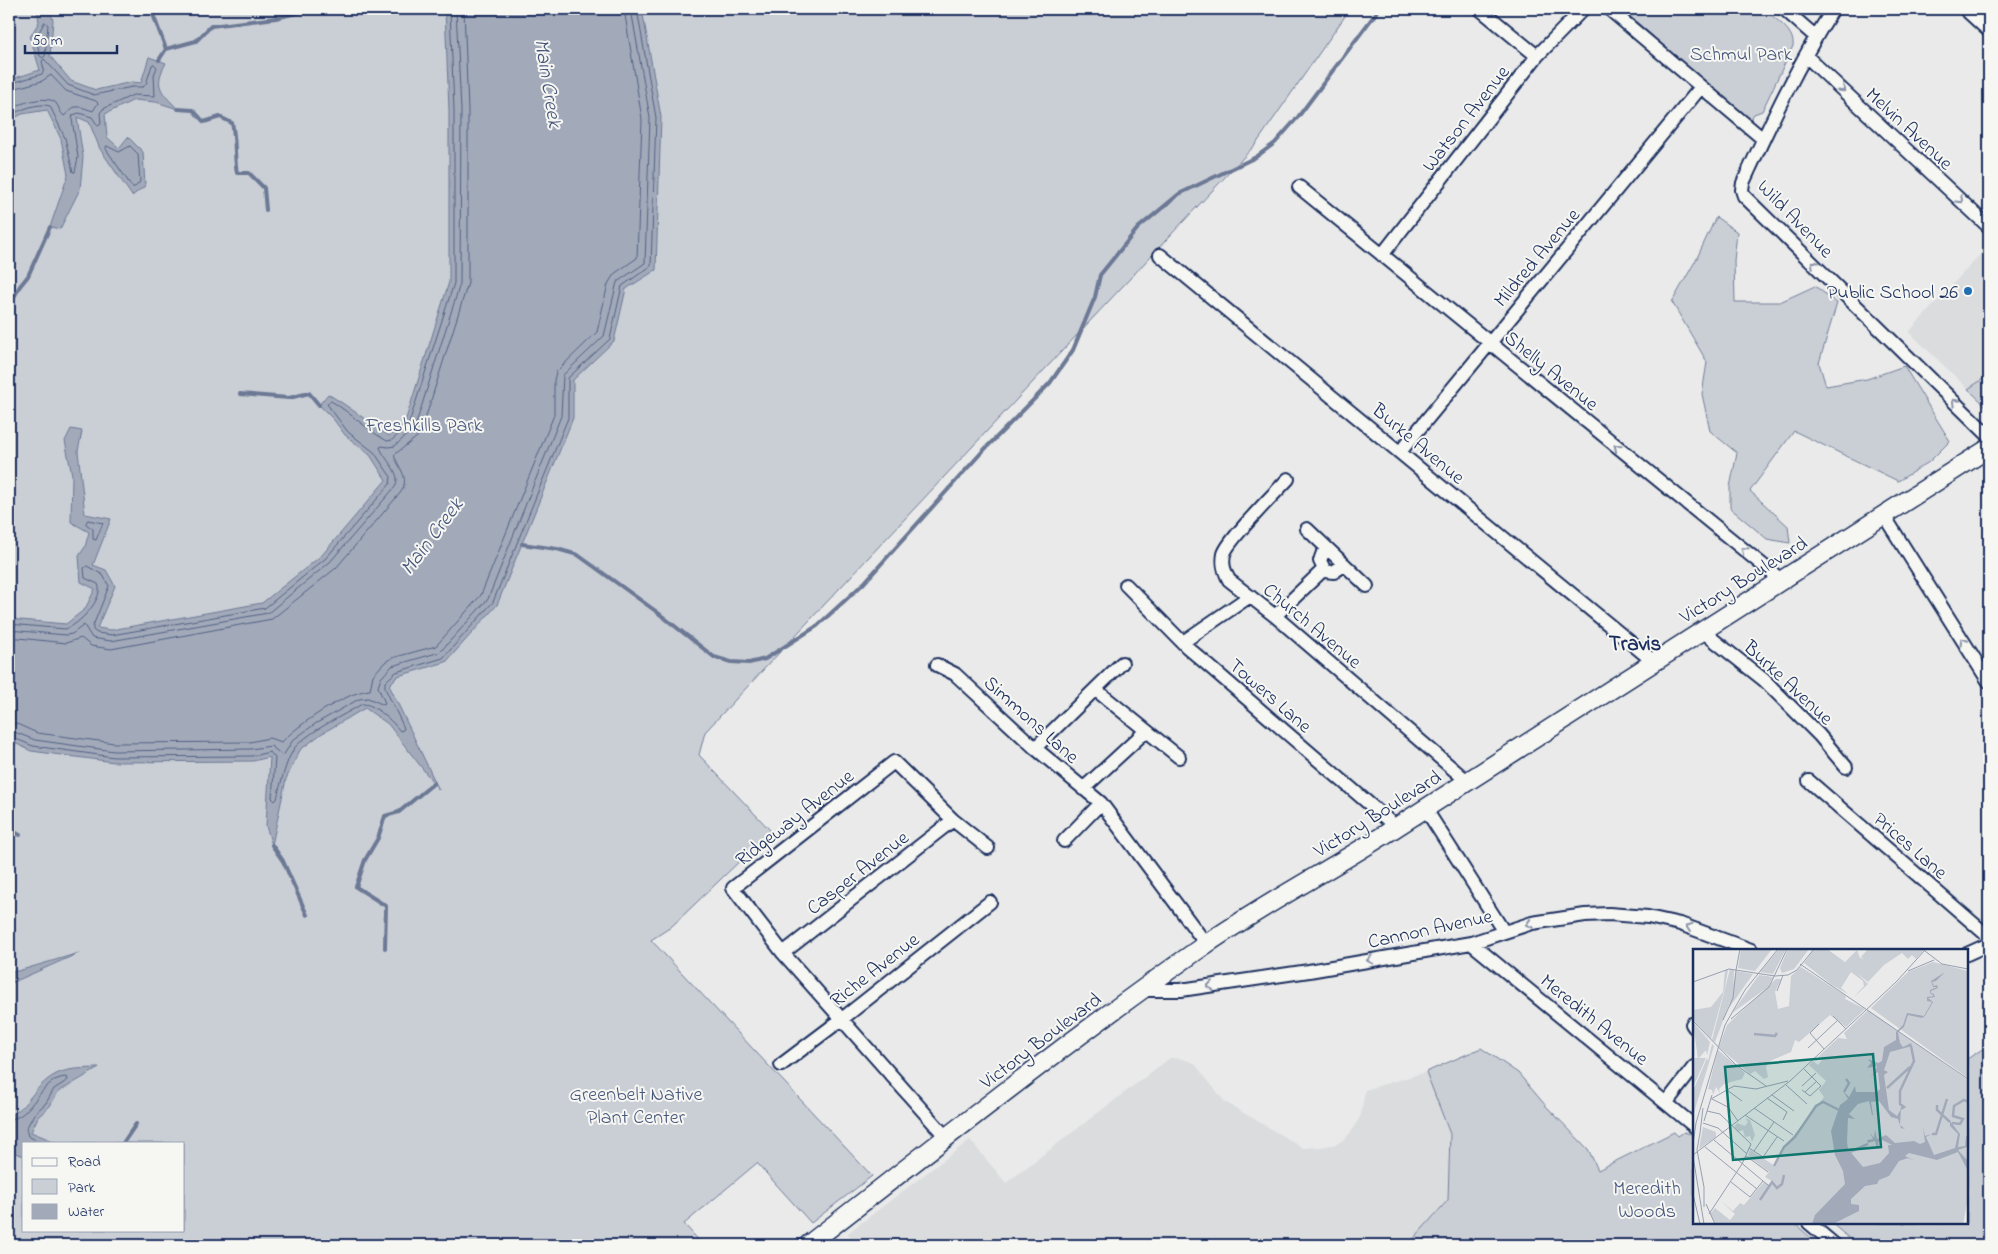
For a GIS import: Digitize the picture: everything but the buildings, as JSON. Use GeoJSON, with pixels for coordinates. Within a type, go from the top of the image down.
{"type":"FeatureCollection","features":[{"type":"Feature","properties":{"kind":"main road","name":"Victory Boulevard"},"geometry":{"type":"LineString","coordinates":[[808,1245],[946,1137],[1206,944],[1396,827],[1701,630],[1989,448]]}},
{"type":"Feature","properties":{"kind":"street"},"geometry":{"type":"LineString","coordinates":[[1480,9],[1537,56]]}},
{"type":"Feature","properties":{"kind":"street","name":"Watson Avenue"},"geometry":{"type":"LineString","coordinates":[[1382,255],[1537,56],[1583,9]]}},
{"type":"Feature","properties":{"kind":"street"},"geometry":{"type":"LineString","coordinates":[[1609,9],[1763,139]]}},
{"type":"Feature","properties":{"kind":"street"},"geometry":{"type":"LineString","coordinates":[[1784,9],[1816,36]]}},
{"type":"Feature","properties":{"kind":"street","name":"Wild Avenue"},"geometry":{"type":"LineString","coordinates":[[1833,9],[1816,36],[1763,139],[1742,187],[1744,196],[1989,436]]}},
{"type":"Feature","properties":{"kind":"street"},"geometry":{"type":"LineString","coordinates":[[1965,9],[1989,31]]}},
{"type":"Feature","properties":{"kind":"street","name":"Melvin Avenue"},"geometry":{"type":"LineString","coordinates":[[1806,56],[1989,228]]}},
{"type":"Feature","properties":{"kind":"street","name":"Mildred Avenue"},"geometry":{"type":"LineString","coordinates":[[1400,452],[1701,87]]}},
{"type":"Feature","properties":{"kind":"street","name":"Shelly Avenue"},"geometry":{"type":"LineString","coordinates":[[1299,188],[1782,580]]}},
{"type":"Feature","properties":{"kind":"street","name":"Burke Avenue"},"geometry":{"type":"LineString","coordinates":[[1160,255],[1653,661]]}},
{"type":"Feature","properties":{"kind":"street","name":"Church Avenue"},"geometry":{"type":"LineString","coordinates":[[1288,479],[1227,547],[1223,565],[1230,580],[1275,616],[1467,781]]}},
{"type":"Feature","properties":{"kind":"street"},"geometry":{"type":"LineString","coordinates":[[1883,514],[1989,682]]}},
{"type":"Feature","properties":{"kind":"street"},"geometry":{"type":"LineString","coordinates":[[1307,530],[1367,586]]}},
{"type":"Feature","properties":{"kind":"street"},"geometry":{"type":"LineString","coordinates":[[1328,549],[1321,558],[1320,565],[1324,570],[1334,572],[1344,564]]}},
{"type":"Feature","properties":{"kind":"street"},"geometry":{"type":"LineString","coordinates":[[1275,616],[1324,570]]}},
{"type":"Feature","properties":{"kind":"street","name":"Towers Lane"},"geometry":{"type":"LineString","coordinates":[[1126,585],[1183,642],[1396,827]]}},
{"type":"Feature","properties":{"kind":"street"},"geometry":{"type":"LineString","coordinates":[[1183,642],[1250,596]]}},
{"type":"Feature","properties":{"kind":"street","name":"Burke Avenue"},"geometry":{"type":"LineString","coordinates":[[1701,630],[1764,680],[1819,735],[1846,767]]}},
{"type":"Feature","properties":{"kind":"street"},"geometry":{"type":"LineString","coordinates":[[1035,748],[1122,663]]}},
{"type":"Feature","properties":{"kind":"street","name":"Simmons Lane"},"geometry":{"type":"LineString","coordinates":[[937,665],[955,674],[1035,748],[1083,790],[1102,803],[1206,944]]}},
{"type":"Feature","properties":{"kind":"street"},"geometry":{"type":"LineString","coordinates":[[1096,690],[1179,757]]}},
{"type":"Feature","properties":{"kind":"street"},"geometry":{"type":"LineString","coordinates":[[1083,790],[1146,731]]}},
{"type":"Feature","properties":{"kind":"street","name":"Ridgeway Avenue"},"geometry":{"type":"LineString","coordinates":[[946,1137],[783,953],[733,888],[894,762],[953,820],[988,848]]}},
{"type":"Feature","properties":{"kind":"street","name":"Prices Lane"},"geometry":{"type":"LineString","coordinates":[[1809,782],[1989,937]]}},
{"type":"Feature","properties":{"kind":"street"},"geometry":{"type":"LineString","coordinates":[[1064,841],[1102,803]]}},
{"type":"Feature","properties":{"kind":"street"},"geometry":{"type":"LineString","coordinates":[[1425,808],[1504,932]]}},
{"type":"Feature","properties":{"kind":"street","name":"Casper Avenue"},"geometry":{"type":"LineString","coordinates":[[783,953],[953,820]]}},
{"type":"Feature","properties":{"kind":"street","name":"Riche Avenue"},"geometry":{"type":"LineString","coordinates":[[781,1065],[990,902]]}},
{"type":"Feature","properties":{"kind":"street","name":"Cannon Avenue"},"geometry":{"type":"LineString","coordinates":[[1142,990],[1181,990],[1222,984],[1471,943],[1558,918],[1609,914],[1648,917],[1680,924],[1748,949]]}},
{"type":"Feature","properties":{"kind":"street","name":"Meredith Avenue"},"geometry":{"type":"LineString","coordinates":[[1471,943],[1693,1125]]}},
{"type":"Feature","properties":{"kind":"street"},"geometry":{"type":"LineString","coordinates":[[1968,954],[1989,944]]}},
{"type":"Feature","properties":{"kind":"street"},"geometry":{"type":"LineString","coordinates":[[1667,1102],[1693,1068]]}},
{"type":"Feature","properties":{"kind":"street"},"geometry":{"type":"LineString","coordinates":[[1810,1224],[1836,1245]]}},
{"type":"Feature","properties":{"kind":"shaded area","name":"Public School 26"},"geometry":{"type":"Polygon","coordinates":[[[1986,248],[1989,251],[1989,409],[1909,332],[1986,248]]]}},
{"type":"Feature","properties":{"kind":"shaded area"},"geometry":{"type":"Polygon","coordinates":[[[1170,1058],[1183,1059],[1194,1063],[1225,1102],[1303,1148],[1337,1144],[1346,1138],[1361,1115],[1365,1090],[1426,1072],[1450,1134],[1448,1200],[1408,1245],[855,1245],[848,1233],[970,1140],[1006,1183],[1170,1058]]]}},
{"type":"Feature","properties":{"kind":"green space","name":"Freshkills Park"},"geometry":{"type":"Polygon","coordinates":[[[9,9],[1350,9],[1256,144],[705,732],[699,755],[771,831],[671,927],[651,940],[872,1176],[811,1223],[757,1163],[684,1224],[703,1245],[9,1245],[9,9]]]}},
{"type":"Feature","properties":{"kind":"green space","name":"Schmul Park"},"geometry":{"type":"Polygon","coordinates":[[[1622,9],[1763,9],[1778,20],[1787,30],[1793,40],[1793,46],[1762,111],[1754,114],[1749,121],[1622,9]]]}},
{"type":"Feature","properties":{"kind":"green space"},"geometry":{"type":"Polygon","coordinates":[[[1716,217],[1737,232],[1734,261],[1735,302],[1780,302],[1815,286],[1837,303],[1819,363],[1826,386],[1867,379],[1904,366],[1950,441],[1929,462],[1898,481],[1794,431],[1750,491],[1788,526],[1790,543],[1767,539],[1730,508],[1730,487],[1737,453],[1710,431],[1702,394],[1707,362],[1672,302],[1697,258],[1716,217]]]}},
{"type":"Feature","properties":{"kind":"green space"},"geometry":{"type":"Polygon","coordinates":[[[1989,375],[1989,409],[1968,389],[1989,375]]]}},
{"type":"Feature","properties":{"kind":"green space"},"geometry":{"type":"Polygon","coordinates":[[[1989,1045],[1989,1245],[1857,1245],[1832,1224],[1968,1224],[1968,1058],[1989,1045]]]}},
{"type":"Feature","properties":{"kind":"green space","name":"Meredith Woods"},"geometry":{"type":"Polygon","coordinates":[[[1481,1048],[1518,1073],[1546,1106],[1588,1149],[1598,1170],[1674,1132],[1678,1136],[1684,1132],[1693,1135],[1693,1224],[1795,1224],[1819,1245],[1408,1245],[1448,1200],[1450,1134],[1426,1072],[1481,1048]]]}},
{"type":"Feature","properties":{"kind":"water"},"geometry":{"type":"Polygon","coordinates":[[[37,9],[49,9],[53,20],[50,56],[71,81],[96,90],[132,82],[141,83],[149,57],[166,63],[160,77],[161,88],[167,98],[178,109],[156,102],[134,100],[105,114],[107,137],[119,148],[128,137],[143,152],[145,186],[132,196],[100,149],[89,122],[77,117],[83,157],[80,189],[60,229],[50,227],[68,175],[61,139],[47,110],[22,114],[9,121],[9,80],[40,70],[30,37],[39,22],[37,9]]]}},
{"type":"Feature","properties":{"kind":"water","name":"Main Creek"},"geometry":{"type":"Polygon","coordinates":[[[445,9],[642,9],[661,117],[656,270],[626,289],[614,341],[573,380],[573,418],[497,605],[446,662],[398,676],[389,685],[439,790],[388,724],[365,708],[321,734],[300,750],[286,779],[272,845],[266,826],[270,757],[253,761],[114,762],[31,751],[9,740],[9,619],[66,624],[85,609],[95,589],[81,582],[79,556],[85,547],[89,532],[71,522],[72,475],[65,441],[71,429],[82,431],[78,451],[85,514],[111,519],[93,565],[106,570],[115,586],[97,628],[111,630],[262,603],[322,555],[386,480],[370,455],[345,435],[334,420],[319,405],[328,394],[389,436],[405,422],[449,282],[449,110],[445,9]]]}},
{"type":"Feature","properties":{"kind":"water"},"geometry":{"type":"Polygon","coordinates":[[[79,953],[9,984],[9,971],[18,971],[79,953]]]}},
{"type":"Feature","properties":{"kind":"water"},"geometry":{"type":"Polygon","coordinates":[[[99,1068],[58,1092],[50,1106],[38,1117],[31,1132],[56,1142],[22,1142],[22,1155],[9,1151],[9,1113],[11,1115],[18,1111],[48,1079],[62,1072],[99,1068]]]}},
{"type":"Feature","properties":{"kind":"waterway"},"geometry":{"type":"LineString","coordinates":[[151,9],[166,49],[159,60]]}},
{"type":"Feature","properties":{"kind":"waterway"},"geometry":{"type":"LineString","coordinates":[[166,49],[196,41],[211,26],[276,18],[313,9]]}},
{"type":"Feature","properties":{"kind":"waterway"},"geometry":{"type":"LineString","coordinates":[[522,544],[557,549],[578,555],[657,612],[714,657],[731,662],[749,663],[765,659],[817,626],[864,583],[981,453],[1050,383],[1073,350],[1095,297],[1100,275],[1138,228],[1179,194],[1256,157],[1275,143],[1298,117],[1379,9]]}},
{"type":"Feature","properties":{"kind":"waterway"},"geometry":{"type":"LineString","coordinates":[[178,109],[193,110],[204,122],[220,117],[232,123],[237,173],[249,173],[264,188],[266,210]]}},
{"type":"Feature","properties":{"kind":"waterway"},"geometry":{"type":"LineString","coordinates":[[9,306],[28,276],[50,227]]}},
{"type":"Feature","properties":{"kind":"waterway"},"geometry":{"type":"LineString","coordinates":[[240,394],[289,398],[309,393],[319,405]]}},
{"type":"Feature","properties":{"kind":"waterway"},"geometry":{"type":"LineString","coordinates":[[385,948],[386,906],[356,887],[365,860],[378,838],[385,816],[399,812],[434,783]]}},
{"type":"Feature","properties":{"kind":"waterway"},"geometry":{"type":"LineString","coordinates":[[9,829],[20,835]]}},
{"type":"Feature","properties":{"kind":"waterway"},"geometry":{"type":"LineString","coordinates":[[272,845],[283,861],[307,915]]}},
{"type":"Feature","properties":{"kind":"waterway"},"geometry":{"type":"LineString","coordinates":[[124,1142],[136,1124]]}},
{"type":"Feature","properties":{"kind":"place","name":"Public School 26"},"geometry":{"type":"Point","coordinates":[1968,291]}},
{"type":"Feature","properties":{"kind":"district","name":"Travis"},"geometry":{"type":"Point","coordinates":[1635,643]}},
{"type":"Feature","properties":{"kind":"park label","name":"Greenbelt Native Plant Center"},"geometry":{"type":"Point","coordinates":[636,1104]}}]}
